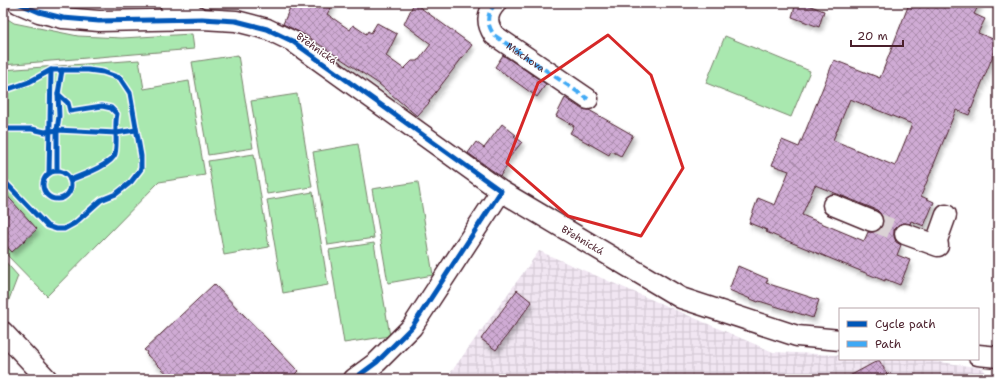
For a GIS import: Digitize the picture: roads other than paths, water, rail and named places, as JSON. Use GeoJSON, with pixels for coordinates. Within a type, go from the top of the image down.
{"type":"FeatureCollection","features":[{"type":"Feature","properties":{"kind":"street","name":"Břehnická"},"geometry":{"type":"LineString","coordinates":[[18,3],[39,12],[63,18],[99,22],[202,19],[236,22],[268,29],[292,41],[501,191],[682,298],[797,336],[839,340]]}},
{"type":"Feature","properties":{"kind":"street","name":"Břehnická"},"geometry":{"type":"LineString","coordinates":[[170,3],[202,19]]}},
{"type":"Feature","properties":{"kind":"street","name":"Máchova"},"geometry":{"type":"LineString","coordinates":[[496,3],[490,9],[488,18],[489,27],[494,35],[588,100]]}},
{"type":"Feature","properties":{"kind":"street"},"geometry":{"type":"LineString","coordinates":[[354,379],[377,362],[412,327],[501,191]]}},
{"type":"Feature","properties":{"kind":"street"},"geometry":{"type":"LineString","coordinates":[[833,205],[872,221]]}},
{"type":"Feature","properties":{"kind":"street"},"geometry":{"type":"LineString","coordinates":[[905,234],[938,246],[937,240],[946,215]]}},
{"type":"Feature","properties":{"kind":"street"},"geometry":{"type":"LineString","coordinates":[[3,332],[47,379]]}},
{"type":"Feature","properties":{"kind":"street"},"geometry":{"type":"LineString","coordinates":[[979,355],[998,357]]}},
{"type":"Feature","properties":{"kind":"tunnel"},"geometry":{"type":"LineString","coordinates":[[872,221],[905,234]]}}]}
